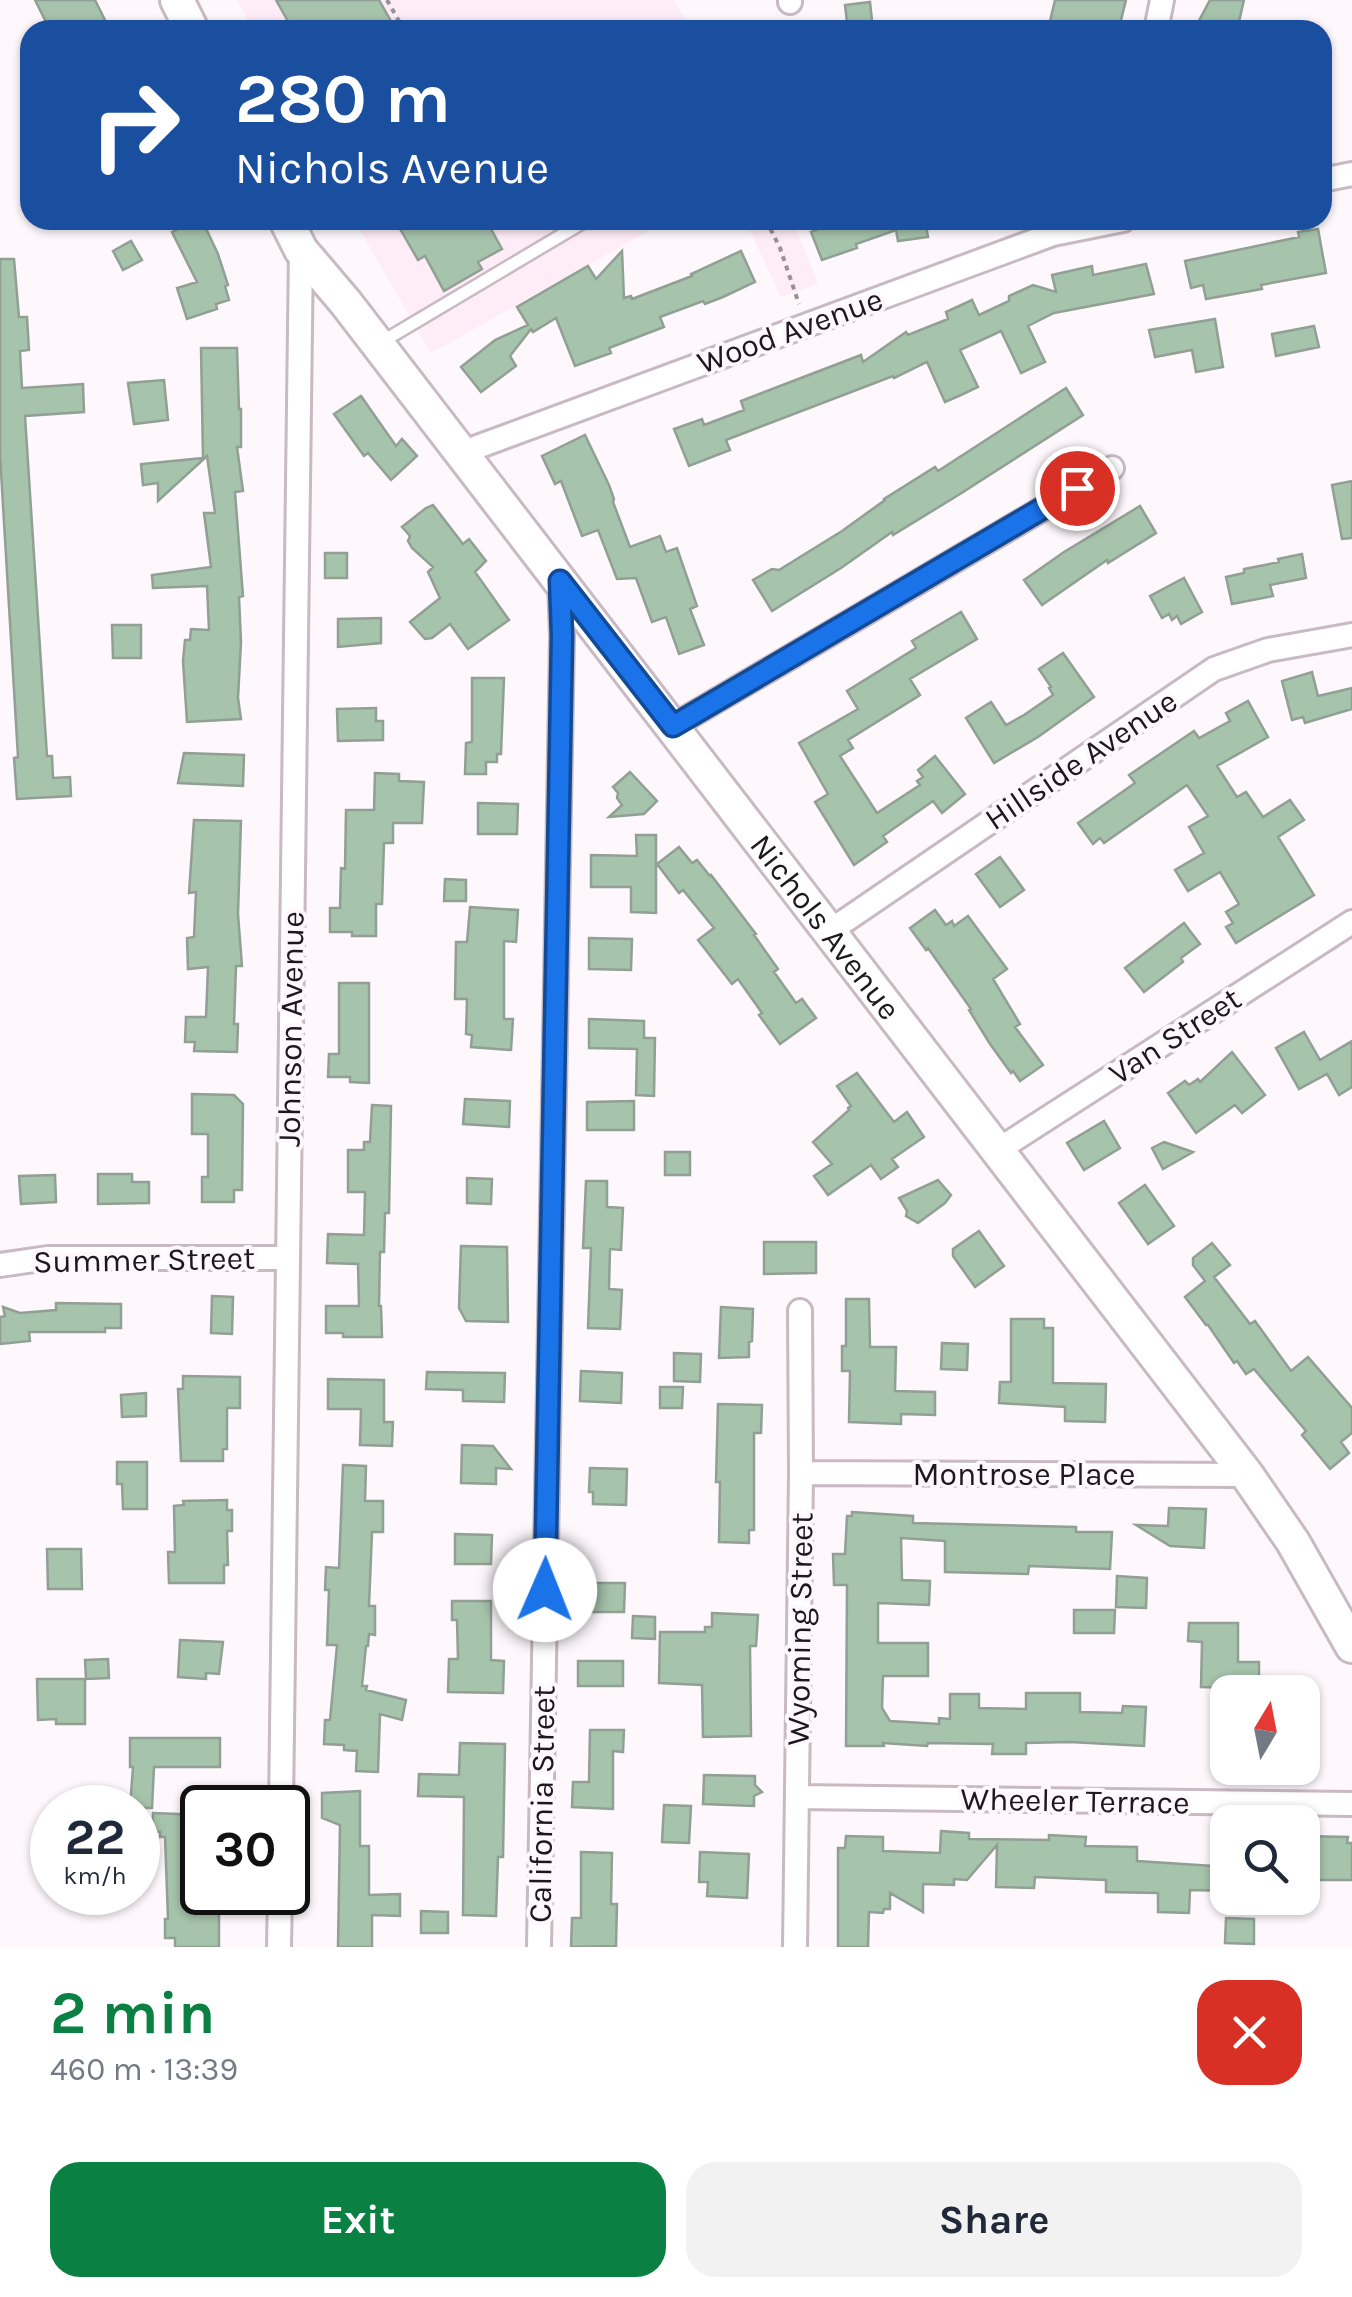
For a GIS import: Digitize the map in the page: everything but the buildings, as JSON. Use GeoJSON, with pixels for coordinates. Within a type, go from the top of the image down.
{"type":"FeatureCollection","features":[{"type":"Feature","properties":{"kind":"main road","name":"Nichols Avenue"},"geometry":{"type":"LineString","coordinates":[[291,230],[302,250],[346,302],[1247,1475],[1293,1542],[1352,1646]]}},
{"type":"Feature","properties":{"kind":"street","name":"Wood Avenue"},"geometry":{"type":"LineString","coordinates":[[460,453],[1053,234],[1073,230]]}},
{"type":"Feature","properties":{"kind":"street","name":"Johnson Avenue"},"geometry":{"type":"LineString","coordinates":[[281,1785],[302,250]]}},
{"type":"Feature","properties":{"kind":"street"},"geometry":{"type":"LineString","coordinates":[[673,726],[1112,468]]}},
{"type":"Feature","properties":{"kind":"street","name":"California Street"},"geometry":{"type":"LineString","coordinates":[[539,1947],[562,656],[560,581]]}},
{"type":"Feature","properties":{"kind":"street","name":"Hillside Avenue"},"geometry":{"type":"LineString","coordinates":[[830,931],[1214,669],[1268,650],[1352,635]]}},
{"type":"Feature","properties":{"kind":"street","name":"Van Street"},"geometry":{"type":"LineString","coordinates":[[998,1150],[1352,922]]}},
{"type":"Feature","properties":{"kind":"street","name":"Summer Street"},"geometry":{"type":"LineString","coordinates":[[0,1265],[48,1258],[288,1258]]}},
{"type":"Feature","properties":{"kind":"street","name":"Wyoming Street"},"geometry":{"type":"LineString","coordinates":[[796,1947],[800,1310]]}},
{"type":"Feature","properties":{"kind":"street","name":"Montrose Place"},"geometry":{"type":"LineString","coordinates":[[801,1472],[1247,1475]]}},
{"type":"Feature","properties":{"kind":"street","name":"Wheeler Terrace"},"geometry":{"type":"LineString","coordinates":[[798,1797],[1352,1804]]}},
{"type":"Feature","properties":{"kind":"street"},"geometry":{"type":"LineString","coordinates":[[279,1947],[280,1915]]}},
{"type":"Feature","properties":{"kind":"lane"},"geometry":{"type":"LineString","coordinates":[[377,345],[569,230]]}},
{"type":"Feature","properties":{"kind":"path"},"geometry":{"type":"LineString","coordinates":[[771,230],[800,309]]}},
{"type":"Feature","properties":{"kind":"shaded area"},"geometry":{"type":"Polygon","coordinates":[[[237,0],[674,0],[686,20],[248,20],[237,0]]]}},
{"type":"Feature","properties":{"kind":"shaded area"},"geometry":{"type":"Polygon","coordinates":[[[360,230],[650,230],[431,353],[360,230]]]}},
{"type":"Feature","properties":{"kind":"shaded area"},"geometry":{"type":"Polygon","coordinates":[[[750,230],[796,230],[818,284],[781,297],[750,230]]]}},
{"type":"Feature","properties":{"kind":"route"},"geometry":{"type":"LineString","coordinates":[[545,1590],[560,581],[673,726],[1077,488]]}}]}
